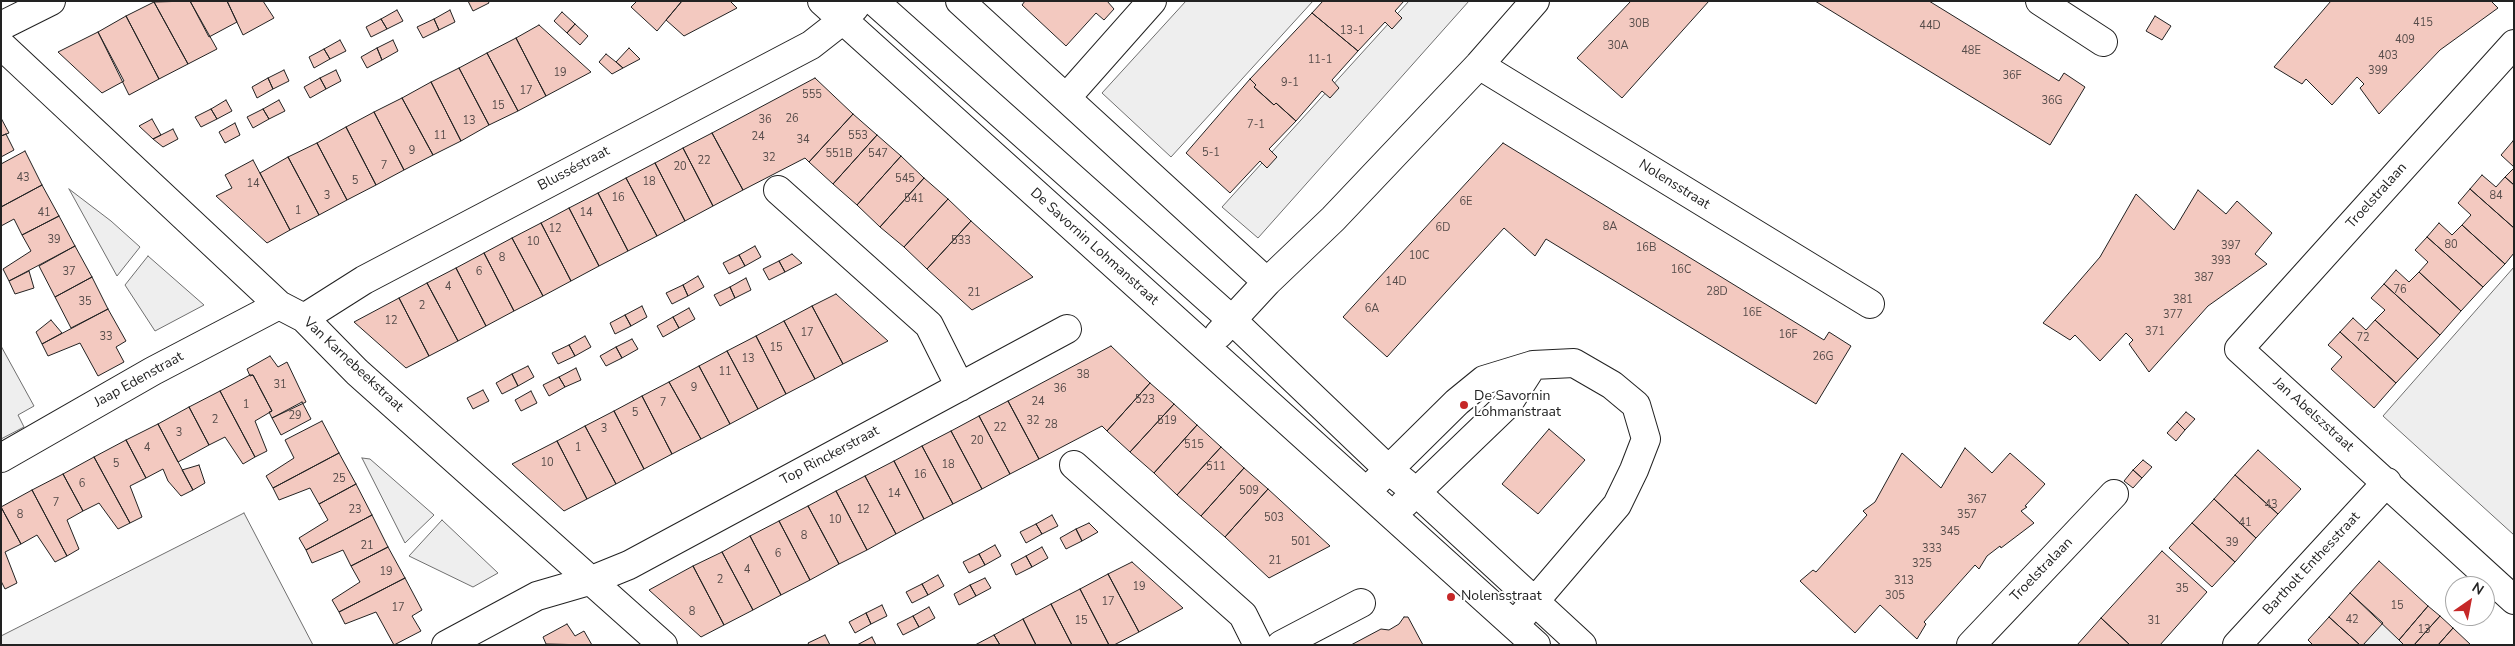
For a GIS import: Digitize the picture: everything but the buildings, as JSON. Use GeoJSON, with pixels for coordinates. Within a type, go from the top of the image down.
{"type":"FeatureCollection","features":[{"type":"Feature","properties":{"kind":"street"},"geometry":{"type":"LineString","coordinates":[[1,26],[51,1]]}},
{"type":"Feature","properties":{"kind":"street","name":"De Savornin Lohmanstraat"},"geometry":{"type":"LineString","coordinates":[[822,1],[852,11],[1206,348],[1536,645]]}},
{"type":"Feature","properties":{"kind":"street"},"geometry":{"type":"LineString","coordinates":[[874,1],[1232,320],[1389,470],[1415,491],[1582,645]]}},
{"type":"Feature","properties":{"kind":"street"},"geometry":{"type":"LineString","coordinates":[[960,1],[1267,282]]}},
{"type":"Feature","properties":{"kind":"street"},"geometry":{"type":"LineString","coordinates":[[1066,98],[1152,1]]}},
{"type":"Feature","properties":{"kind":"street"},"geometry":{"type":"LineString","coordinates":[[1206,348],[1267,282],[1333,219],[1479,65],[1535,1]]}},
{"type":"Feature","properties":{"kind":"street"},"geometry":{"type":"LineString","coordinates":[[2040,1],[2103,42]]}},
{"type":"Feature","properties":{"kind":"street","name":"Blusséstraat"},"geometry":{"type":"LineString","coordinates":[[304,318],[364,280],[811,45],[852,11]]}},
{"type":"Feature","properties":{"kind":"street","name":"Troelstralaan"},"geometry":{"type":"LineString","coordinates":[[2239,348],[2514,44]]}},
{"type":"Feature","properties":{"kind":"street","name":"Van Karnebeekstraat"},"geometry":{"type":"LineString","coordinates":[[1,45],[279,305],[304,318],[357,372],[663,645]]}},
{"type":"Feature","properties":{"kind":"street","name":"Nolensstraat"},"geometry":{"type":"LineString","coordinates":[[1479,65],[1870,304]]}},
{"type":"Feature","properties":{"kind":"street"},"geometry":{"type":"LineString","coordinates":[[778,190],[929,325],[960,386]]}},
{"type":"Feature","properties":{"kind":"street","name":"Jaap Edenstraat"},"geometry":{"type":"LineString","coordinates":[[1,458],[153,372],[279,305]]}},
{"type":"Feature","properties":{"kind":"street","name":"Top Rinckerstraat"},"geometry":{"type":"LineString","coordinates":[[446,645],[537,596],[592,580],[629,565],[1067,329]]}},
{"type":"Feature","properties":{"kind":"street","name":"Jan Abelszstraat"},"geometry":{"type":"LineString","coordinates":[[2239,348],[2514,600]]}},
{"type":"Feature","properties":{"kind":"street"},"geometry":{"type":"LineString","coordinates":[[1366,492],[1458,402],[1484,380],[1533,365],[1574,362],[1612,385],[1636,405],[1646,439],[1617,505],[1536,602],[1514,625]]}},
{"type":"Feature","properties":{"kind":"street"},"geometry":{"type":"LineString","coordinates":[[1393,516],[1415,491],[1508,404],[1533,365]]}},
{"type":"Feature","properties":{"kind":"street"},"geometry":{"type":"LineString","coordinates":[[1074,465],[1243,615],[1258,645]]}},
{"type":"Feature","properties":{"kind":"street","name":"Bartholt Enthesstraat"},"geometry":{"type":"LineString","coordinates":[[2237,645],[2387,482]]}},
{"type":"Feature","properties":{"kind":"street","name":"Troelstralaan"},"geometry":{"type":"LineString","coordinates":[[1970,645],[2114,494]]}},
{"type":"Feature","properties":{"kind":"street"},"geometry":{"type":"LineString","coordinates":[[1281,645],[1360,602]]}},
{"type":"Feature","properties":{"kind":"shaded area"},"geometry":{"type":"Polygon","coordinates":[[[1186,1],[1313,1],[1171,157],[1102,93],[1186,1]]]}},
{"type":"Feature","properties":{"kind":"shaded area"},"geometry":{"type":"Polygon","coordinates":[[[1409,1],[1469,1],[1258,238],[1222,207],[1409,1]]]}},
{"type":"Feature","properties":{"kind":"shaded area"},"geometry":{"type":"Polygon","coordinates":[[[69,189],[111,221],[140,247],[117,276],[69,189]]]}},
{"type":"Feature","properties":{"kind":"shaded area"},"geometry":{"type":"Polygon","coordinates":[[[148,256],[204,305],[155,331],[125,285],[148,256]]]}},
{"type":"Feature","properties":{"kind":"shaded area"},"geometry":{"type":"Polygon","coordinates":[[[2514,267],[2514,535],[2383,416],[2514,267]]]}},
{"type":"Feature","properties":{"kind":"shaded area"},"geometry":{"type":"Polygon","coordinates":[[[1,346],[34,406],[18,415],[24,427],[1,439],[1,346]]]}},
{"type":"Feature","properties":{"kind":"shaded area"},"geometry":{"type":"Polygon","coordinates":[[[362,458],[370,459],[434,515],[405,543],[362,458]]]}},
{"type":"Feature","properties":{"kind":"shaded area"},"geometry":{"type":"Polygon","coordinates":[[[244,513],[313,645],[1,645],[1,636],[244,513]]]}},
{"type":"Feature","properties":{"kind":"shaded area"},"geometry":{"type":"Polygon","coordinates":[[[442,520],[498,573],[473,587],[409,556],[442,520]]]}},
{"type":"Feature","properties":{"kind":"shaded area"},"geometry":{"type":"Polygon","coordinates":[[[2387,613],[2421,645],[2358,645],[2387,613]]]}},
{"type":"Feature","properties":{"kind":"place","name":"De Savornin Lohmanstraat"},"geometry":{"type":"Point","coordinates":[1464,405]}},
{"type":"Feature","properties":{"kind":"place","name":"Nolensstraat"},"geometry":{"type":"Point","coordinates":[1451,597]}}]}
